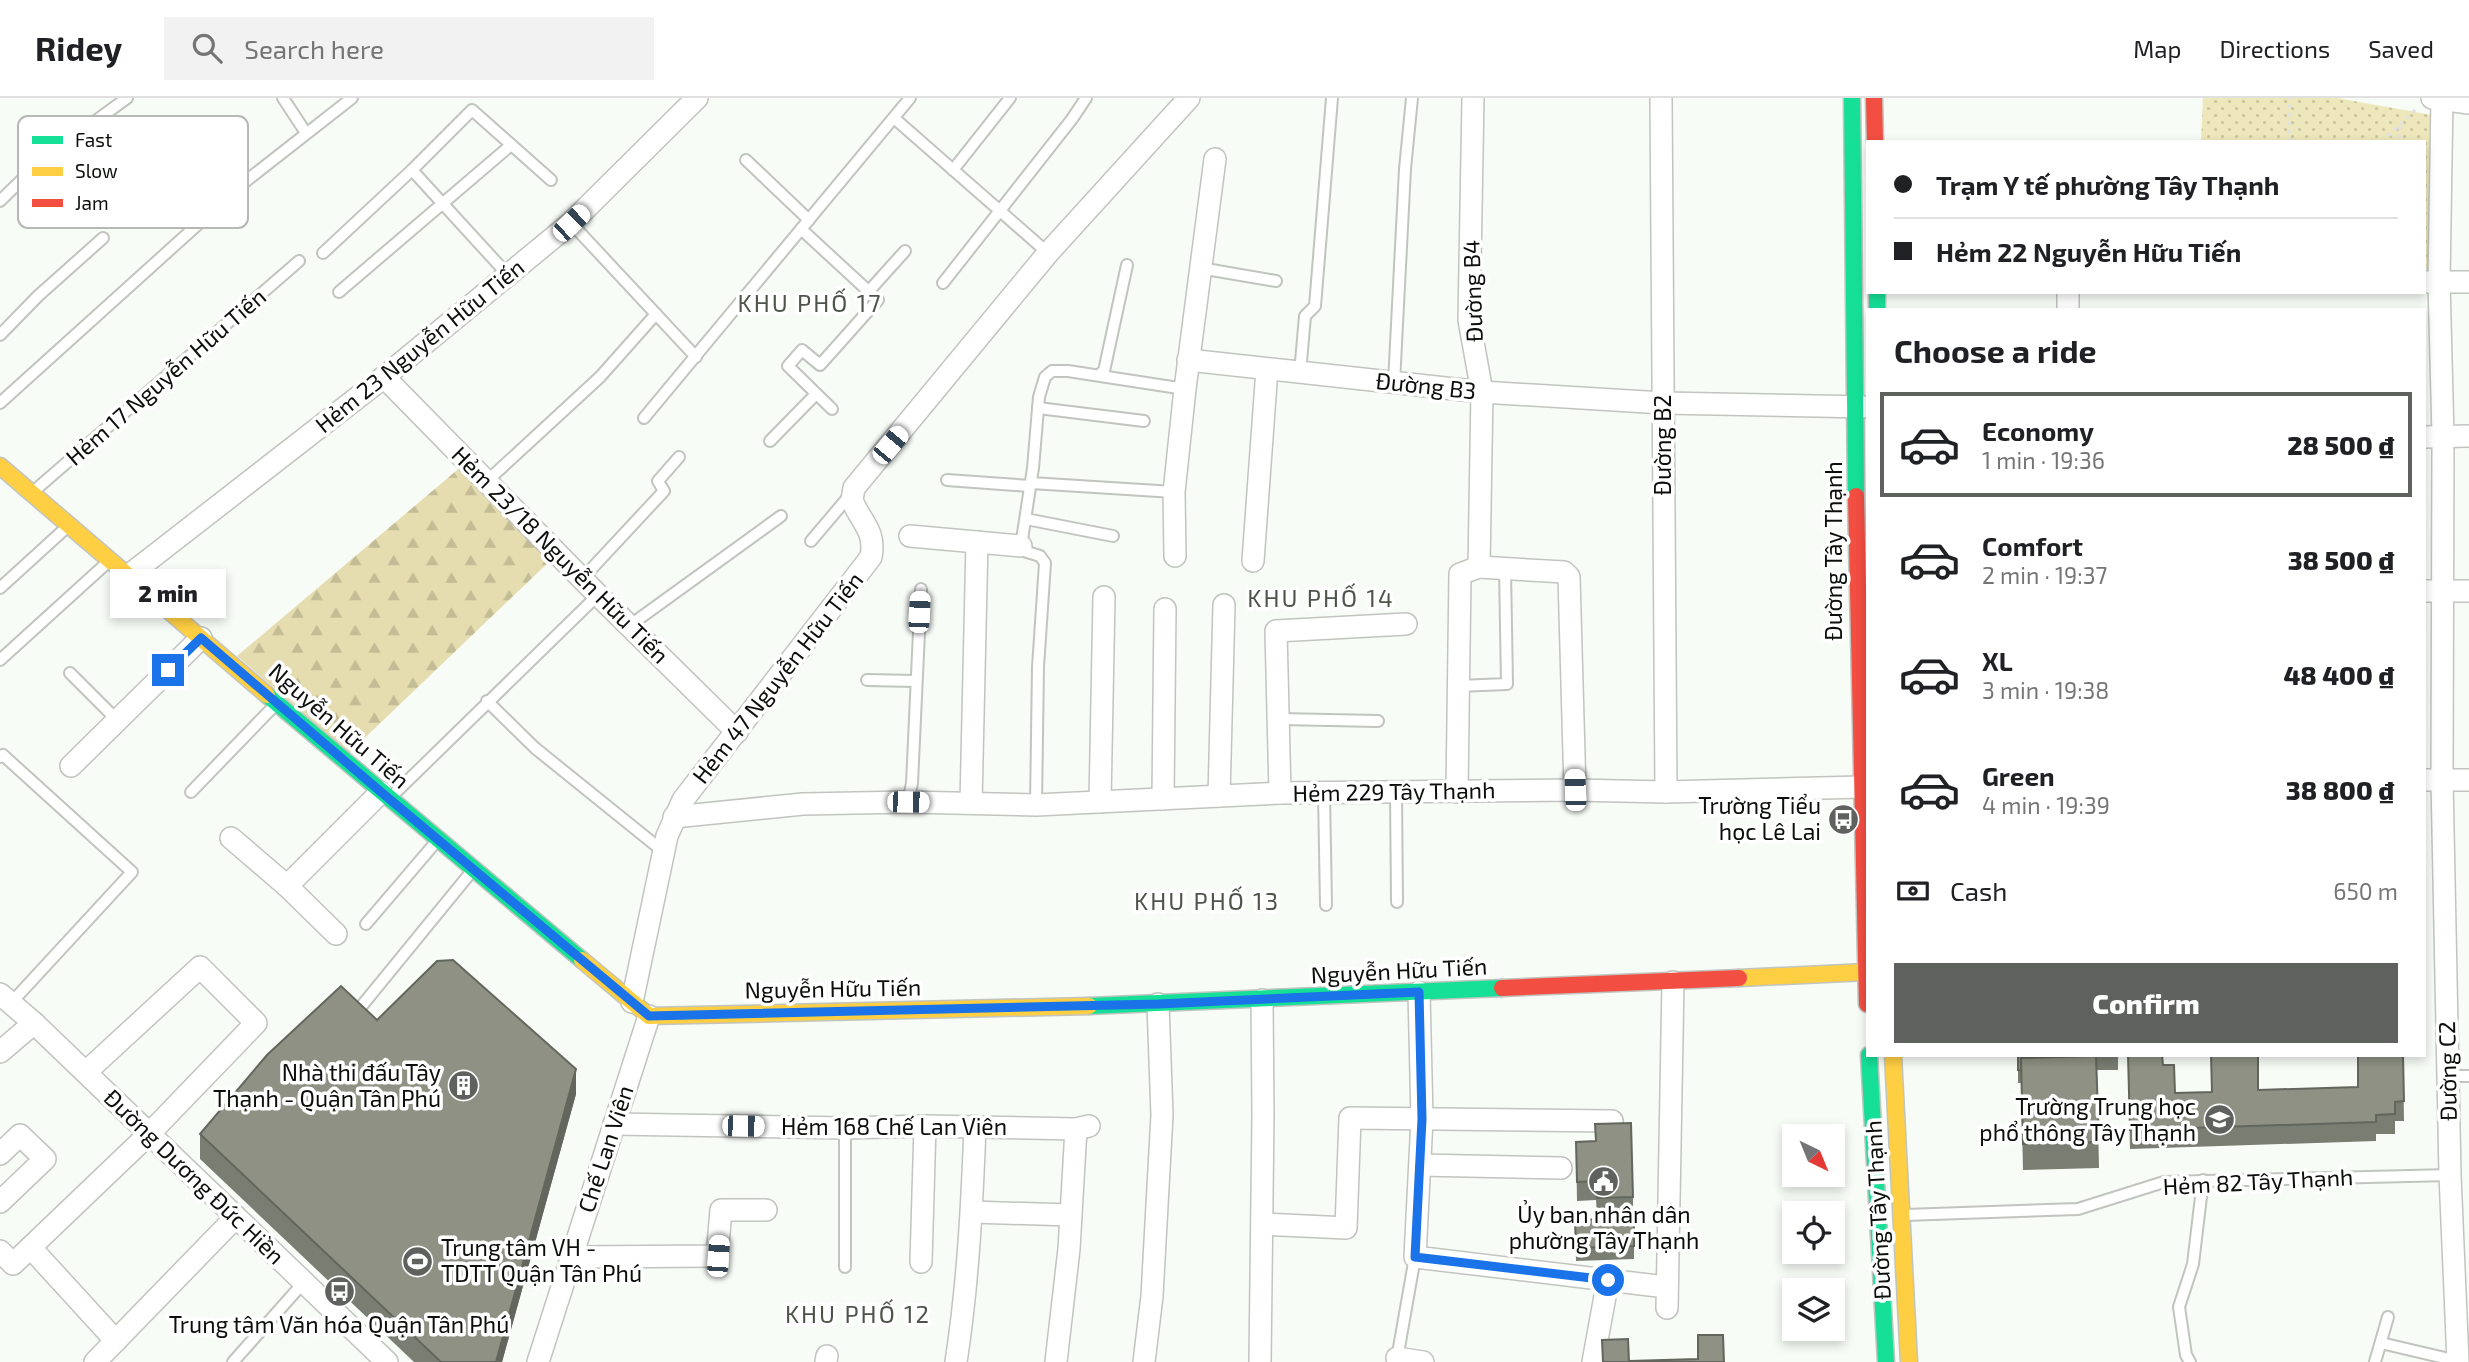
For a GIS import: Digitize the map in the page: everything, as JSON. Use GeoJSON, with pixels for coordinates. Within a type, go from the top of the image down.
{"type":"FeatureCollection","features":[{"type":"Feature","properties":{"kind":"street","name":"Hẻm 23 Nguyễn Hữu Tiến"},"geometry":{"type":"LineString","coordinates":[[128,576],[384,377],[571,223],[696,98]]}},
{"type":"Feature","properties":{"kind":"street","name":"Đường B4"},"geometry":{"type":"LineString","coordinates":[[1473,98],[1469,320],[1482,392],[1479,568]]}},
{"type":"Feature","properties":{"kind":"street","name":"Đường B2"},"geometry":{"type":"LineString","coordinates":[[1661,98],[1665,792]]}},
{"type":"Feature","properties":{"kind":"street","name":"Đường Tây Thạnh"},"geometry":{"type":"LineString","coordinates":[[1852,98],[1862,407],[1857,651],[1864,787],[1866,910]]}},
{"type":"Feature","properties":{"kind":"street"},"geometry":{"type":"LineString","coordinates":[[1874,98],[1875,140]]}},
{"type":"Feature","properties":{"kind":"street"},"geometry":{"type":"LineString","coordinates":[[852,493],[1048,253],[1181,101]]}},
{"type":"Feature","properties":{"kind":"street"},"geometry":{"type":"LineString","coordinates":[[2434,101],[2469,103]]}},
{"type":"Feature","properties":{"kind":"street","name":"Đường C2"},"geometry":{"type":"LineString","coordinates":[[2434,101],[2433,780],[2459,1076],[2450,1175],[2458,1362]]}},
{"type":"Feature","properties":{"kind":"street"},"geometry":{"type":"LineString","coordinates":[[1175,556],[1174,492],[1188,360],[1215,159]]}},
{"type":"Feature","properties":{"kind":"street"},"geometry":{"type":"LineString","coordinates":[[2432,282],[2469,282]]}},
{"type":"Feature","properties":{"kind":"street","name":"Đường B3"},"geometry":{"type":"LineString","coordinates":[[1188,360],[1482,392],[1663,404],[1862,407]]}},
{"type":"Feature","properties":{"kind":"street"},"geometry":{"type":"LineString","coordinates":[[1253,561],[1267,369]]}},
{"type":"Feature","properties":{"kind":"street","name":"Hẻm 23/18 Nguyễn Hữu Tiến"},"geometry":{"type":"LineString","coordinates":[[384,377],[597,595],[737,732]]}},
{"type":"Feature","properties":{"kind":"street"},"geometry":{"type":"LineString","coordinates":[[2433,436],[2469,436]]}},
{"type":"Feature","properties":{"kind":"street","name":"Nguyễn Hữu Tiến"},"geometry":{"type":"LineString","coordinates":[[0,466],[385,796],[649,1016],[1158,1004],[1866,972]]}},
{"type":"Feature","properties":{"kind":"street","name":"Hẻm 47 Nguyễn Hữu Tiến"},"geometry":{"type":"LineString","coordinates":[[632,1002],[674,817],[694,785],[871,557],[873,548],[870,532],[854,505],[852,493]]}},
{"type":"Feature","properties":{"kind":"street"},"geometry":{"type":"LineString","coordinates":[[910,536],[1021,546]]}},
{"type":"Feature","properties":{"kind":"street"},"geometry":{"type":"LineString","coordinates":[[971,803],[977,542]]}},
{"type":"Feature","properties":{"kind":"street"},"geometry":{"type":"LineString","coordinates":[[1457,792],[1460,574],[1479,568],[1564,572],[1569,579],[1575,790]]}},
{"type":"Feature","properties":{"kind":"street"},"geometry":{"type":"LineString","coordinates":[[2432,591],[2469,591]]}},
{"type":"Feature","properties":{"kind":"street"},"geometry":{"type":"LineString","coordinates":[[1100,802],[1104,597]]}},
{"type":"Feature","properties":{"kind":"street"},"geometry":{"type":"LineString","coordinates":[[1219,796],[1224,605]]}},
{"type":"Feature","properties":{"kind":"street"},"geometry":{"type":"LineString","coordinates":[[1163,799],[1165,609]]}},
{"type":"Feature","properties":{"kind":"street"},"geometry":{"type":"LineString","coordinates":[[1280,793],[1276,631],[1406,624]]}},
{"type":"Feature","properties":{"kind":"street"},"geometry":{"type":"LineString","coordinates":[[71,766],[201,638]]}},
{"type":"Feature","properties":{"kind":"street"},"geometry":{"type":"LineString","coordinates":[[2433,780],[2469,780]]}},
{"type":"Feature","properties":{"kind":"street","name":"Hẻm 229 Tây Thạnh"},"geometry":{"type":"LineString","coordinates":[[674,817],[803,804],[917,802],[1036,805],[1280,793],[1575,790],[1665,792],[1864,787]]}},
{"type":"Feature","properties":{"kind":"street"},"geometry":{"type":"LineString","coordinates":[[287,886],[385,796]]}},
{"type":"Feature","properties":{"kind":"street"},"geometry":{"type":"LineString","coordinates":[[231,838],[287,886],[336,934]]}},
{"type":"Feature","properties":{"kind":"street"},"geometry":{"type":"LineString","coordinates":[[0,1251],[13,1264],[149,1134],[256,1023],[200,967],[86,1072]]}},
{"type":"Feature","properties":{"kind":"street"},"geometry":{"type":"LineString","coordinates":[[1419,992],[1422,1119],[1415,1257],[1608,1280],[1666,1297],[1673,982]]}},
{"type":"Feature","properties":{"kind":"street","name":"Đường Dương Đức Hiền"},"geometry":{"type":"LineString","coordinates":[[5,998],[236,1217],[277,1247],[304,1282],[387,1362]]}},
{"type":"Feature","properties":{"kind":"street"},"geometry":{"type":"LineString","coordinates":[[1260,1362],[1262,1000]]}},
{"type":"Feature","properties":{"kind":"street"},"geometry":{"type":"LineString","coordinates":[[1144,1362],[1152,1296],[1162,1115],[1158,1004]]}},
{"type":"Feature","properties":{"kind":"street","name":"Chế Lan Viên"},"geometry":{"type":"LineString","coordinates":[[538,1362],[649,1016]]}},
{"type":"Feature","properties":{"kind":"street"},"geometry":{"type":"LineString","coordinates":[[0,1052],[34,1023]]}},
{"type":"Feature","properties":{"kind":"street","name":"Đường Tây Thạnh"},"geometry":{"type":"LineString","coordinates":[[1869,1057],[1886,1362]]}},
{"type":"Feature","properties":{"kind":"street","name":"Đường Tây Thạnh"},"geometry":{"type":"LineString","coordinates":[[1892,1057],[1909,1362]]}},
{"type":"Feature","properties":{"kind":"street"},"geometry":{"type":"LineString","coordinates":[[1262,1224],[1346,1228],[1350,1118],[1612,1121]]}},
{"type":"Feature","properties":{"kind":"street","name":"Hẻm 168 Chế Lan Viên"},"geometry":{"type":"LineString","coordinates":[[614,1124],[845,1128],[1083,1127],[1071,1215]]}},
{"type":"Feature","properties":{"kind":"street"},"geometry":{"type":"LineString","coordinates":[[921,1262],[925,1126]]}},
{"type":"Feature","properties":{"kind":"street"},"geometry":{"type":"LineString","coordinates":[[956,1362],[972,1212],[975,1126]]}},
{"type":"Feature","properties":{"kind":"street"},"geometry":{"type":"LineString","coordinates":[[0,1154],[20,1135],[45,1159],[0,1202]]}},
{"type":"Feature","properties":{"kind":"street"},"geometry":{"type":"LineString","coordinates":[[1420,1164],[1561,1168]]}},
{"type":"Feature","properties":{"kind":"street"},"geometry":{"type":"LineString","coordinates":[[572,1256],[718,1256],[721,1210],[766,1210]]}},
{"type":"Feature","properties":{"kind":"street"},"geometry":{"type":"LineString","coordinates":[[972,1212],[1071,1215],[1056,1362]]}},
{"type":"Feature","properties":{"kind":"street"},"geometry":{"type":"LineString","coordinates":[[95,1362],[236,1217]]}},
{"type":"Feature","properties":{"kind":"street"},"geometry":{"type":"LineString","coordinates":[[30,1248],[116,1341]]}},
{"type":"Feature","properties":{"kind":"street"},"geometry":{"type":"LineString","coordinates":[[1593,1362],[1608,1280]]}},
{"type":"Feature","properties":{"kind":"street"},"geometry":{"type":"LineString","coordinates":[[1397,1360],[1423,1362]]}},
{"type":"Feature","properties":{"kind":"lane"},"geometry":{"type":"LineString","coordinates":[[102,116],[127,98]]}},
{"type":"Feature","properties":{"kind":"lane"},"geometry":{"type":"LineString","coordinates":[[283,98],[306,133]]}},
{"type":"Feature","properties":{"kind":"lane"},"geometry":{"type":"LineString","coordinates":[[248,179],[352,98]]}},
{"type":"Feature","properties":{"kind":"lane"},"geometry":{"type":"LineString","coordinates":[[643,418],[910,98]]}},
{"type":"Feature","properties":{"kind":"lane"},"geometry":{"type":"LineString","coordinates":[[953,170],[1010,98]]}},
{"type":"Feature","properties":{"kind":"lane"},"geometry":{"type":"LineString","coordinates":[[943,283],[1072,120],[1086,98]]}},
{"type":"Feature","properties":{"kind":"lane"},"geometry":{"type":"LineString","coordinates":[[1300,373],[1305,316],[1315,306],[1332,98]]}},
{"type":"Feature","properties":{"kind":"lane"},"geometry":{"type":"LineString","coordinates":[[1394,383],[1405,169],[1412,98]]}},
{"type":"Feature","properties":{"kind":"lane"},"geometry":{"type":"LineString","coordinates":[[323,253],[472,110],[551,180]]}},
{"type":"Feature","properties":{"kind":"lane"},"geometry":{"type":"LineString","coordinates":[[894,118],[1048,253]]}},
{"type":"Feature","properties":{"kind":"lane"},"geometry":{"type":"LineString","coordinates":[[339,292],[511,145]]}},
{"type":"Feature","properties":{"kind":"lane"},"geometry":{"type":"LineString","coordinates":[[746,160],[809,220]]}},
{"type":"Feature","properties":{"kind":"lane"},"geometry":{"type":"LineString","coordinates":[[412,170],[508,275]]}},
{"type":"Feature","properties":{"kind":"lane"},"geometry":{"type":"LineString","coordinates":[[0,201],[18,183]]}},
{"type":"Feature","properties":{"kind":"lane"},"geometry":{"type":"LineString","coordinates":[[571,223],[696,357]]}},
{"type":"Feature","properties":{"kind":"lane"},"geometry":{"type":"LineString","coordinates":[[0,402],[194,228]]}},
{"type":"Feature","properties":{"kind":"lane"},"geometry":{"type":"LineString","coordinates":[[801,229],[878,300],[820,365],[802,350],[788,366],[832,409]]}},
{"type":"Feature","properties":{"kind":"lane"},"geometry":{"type":"LineString","coordinates":[[0,335],[38,296],[103,238]]}},
{"type":"Feature","properties":{"kind":"lane"},"geometry":{"type":"LineString","coordinates":[[869,291],[905,251]]}},
{"type":"Feature","properties":{"kind":"lane","name":"Hẻm 17 Nguyễn Hữu Tiến"},"geometry":{"type":"LineString","coordinates":[[32,493],[299,261]]}},
{"type":"Feature","properties":{"kind":"lane"},"geometry":{"type":"LineString","coordinates":[[1099,375],[1104,370],[1127,265]]}},
{"type":"Feature","properties":{"kind":"lane"},"geometry":{"type":"LineString","coordinates":[[1200,268],[1276,281]]}},
{"type":"Feature","properties":{"kind":"lane"},"geometry":{"type":"LineString","coordinates":[[486,482],[600,377],[656,314]]}},
{"type":"Feature","properties":{"kind":"lane"},"geometry":{"type":"LineString","coordinates":[[1036,805],[1038,667],[1045,563],[1040,556],[1024,551],[1021,546],[1031,484],[1038,408],[1045,377],[1049,372],[1068,371],[1185,388]]}},
{"type":"Feature","properties":{"kind":"lane"},"geometry":{"type":"LineString","coordinates":[[770,441],[816,394]]}},
{"type":"Feature","properties":{"kind":"lane"},"geometry":{"type":"LineString","coordinates":[[1038,408],[1144,421]]}},
{"type":"Feature","properties":{"kind":"lane"},"geometry":{"type":"LineString","coordinates":[[582,579],[664,491],[657,481],[679,457]]}},
{"type":"Feature","properties":{"kind":"lane"},"geometry":{"type":"LineString","coordinates":[[947,480],[1174,492]]}},
{"type":"Feature","properties":{"kind":"lane"},"geometry":{"type":"LineString","coordinates":[[811,541],[852,493]]}},
{"type":"Feature","properties":{"kind":"lane"},"geometry":{"type":"LineString","coordinates":[[629,626],[781,516]]}},
{"type":"Feature","properties":{"kind":"lane"},"geometry":{"type":"LineString","coordinates":[[1026,519],[1113,537]]}},
{"type":"Feature","properties":{"kind":"lane"},"geometry":{"type":"LineString","coordinates":[[0,588],[69,525]]}},
{"type":"Feature","properties":{"kind":"lane"},"geometry":{"type":"LineString","coordinates":[[0,660],[110,560]]}},
{"type":"Feature","properties":{"kind":"lane"},"geometry":{"type":"LineString","coordinates":[[1458,686],[1507,684],[1505,569]]}},
{"type":"Feature","properties":{"kind":"lane"},"geometry":{"type":"LineString","coordinates":[[917,802],[912,783],[920,589]]}},
{"type":"Feature","properties":{"kind":"lane"},"geometry":{"type":"LineString","coordinates":[[385,796],[597,595]]}},
{"type":"Feature","properties":{"kind":"lane"},"geometry":{"type":"LineString","coordinates":[[70,673],[117,720]]}},
{"type":"Feature","properties":{"kind":"lane"},"geometry":{"type":"LineString","coordinates":[[867,680],[916,681]]}},
{"type":"Feature","properties":{"kind":"lane"},"geometry":{"type":"LineString","coordinates":[[487,701],[535,748],[664,852]]}},
{"type":"Feature","properties":{"kind":"lane"},"geometry":{"type":"LineString","coordinates":[[191,793],[277,703]]}},
{"type":"Feature","properties":{"kind":"lane"},"geometry":{"type":"LineString","coordinates":[[1279,719],[1378,721]]}},
{"type":"Feature","properties":{"kind":"lane"},"geometry":{"type":"LineString","coordinates":[[0,757],[3,755],[132,872],[5,998]]}},
{"type":"Feature","properties":{"kind":"lane"},"geometry":{"type":"LineString","coordinates":[[1396,792],[1397,902]]}},
{"type":"Feature","properties":{"kind":"lane"},"geometry":{"type":"LineString","coordinates":[[1324,793],[1326,905]]}},
{"type":"Feature","properties":{"kind":"lane"},"geometry":{"type":"LineString","coordinates":[[366,923],[438,839]]}},
{"type":"Feature","properties":{"kind":"lane"},"geometry":{"type":"LineString","coordinates":[[360,1008],[473,869]]}},
{"type":"Feature","properties":{"kind":"lane"},"geometry":{"type":"LineString","coordinates":[[845,1128],[845,1268]]}},
{"type":"Feature","properties":{"kind":"lane","name":"Hẻm 82 Tây Thạnh"},"geometry":{"type":"LineString","coordinates":[[1901,1215],[2078,1209],[2164,1182],[2450,1175]]}},
{"type":"Feature","properties":{"kind":"lane"},"geometry":{"type":"LineString","coordinates":[[2190,1362],[2186,1355],[2179,1307],[2193,1264],[2203,1180]]}},
{"type":"Feature","properties":{"kind":"lane"},"geometry":{"type":"LineString","coordinates":[[1397,1360],[1415,1257]]}},
{"type":"Feature","properties":{"kind":"lane"},"geometry":{"type":"LineString","coordinates":[[233,1362],[304,1282]]}},
{"type":"Feature","properties":{"kind":"lane"},"geometry":{"type":"LineString","coordinates":[[2375,1362],[2388,1317]]}},
{"type":"Feature","properties":{"kind":"lane"},"geometry":{"type":"LineString","coordinates":[[2381,1343],[2458,1362]]}},
{"type":"Feature","properties":{"kind":"path"},"geometry":{"type":"LineString","coordinates":[[2289,98],[2289,140]]}},
{"type":"Feature","properties":{"kind":"path"},"geometry":{"type":"LineString","coordinates":[[2384,140],[2434,101]]}},
{"type":"Feature","properties":{"kind":"path"},"geometry":{"type":"LineString","coordinates":[[2400,125],[2400,140]]}},
{"type":"Feature","properties":{"kind":"shaded area"},"geometry":{"type":"Polygon","coordinates":[[[2203,98],[2337,98],[2432,115],[2430,269],[2426,269],[2426,140],[2201,140],[2203,98]]]}},
{"type":"Feature","properties":{"kind":"green space"},"geometry":{"type":"Polygon","coordinates":[[[462,466],[553,558],[349,753],[237,656],[462,466]]]}},
{"type":"Feature","properties":{"kind":"building","name":"Trung tâm VH - TDTT Quận Tân Phú"},"geometry":{"type":"Polygon","coordinates":[[[453,960],[576,1069],[496,1362],[441,1362],[200,1134],[267,1055],[341,986],[377,1020],[437,961],[453,960]]]}},
{"type":"Feature","properties":{"kind":"building"},"geometry":{"type":"Polygon","coordinates":[[[2018,1057],[2061,1057],[2021,1058],[2021,1070],[2018,1070],[2018,1057]]]}},
{"type":"Feature","properties":{"kind":"building"},"geometry":{"type":"Polygon","coordinates":[[[2096,1057],[2099,1142],[2023,1144],[2021,1058],[2096,1057]]]}},
{"type":"Feature","properties":{"kind":"building"},"geometry":{"type":"Polygon","coordinates":[[[2128,1057],[2162,1057],[2163,1065],[2174,1065],[2175,1093],[2212,1092],[2211,1057],[2258,1057],[2258,1090],[2358,1087],[2358,1057],[2403,1057],[2404,1101],[2395,1102],[2395,1114],[2376,1115],[2376,1122],[2130,1130],[2128,1057]]]}},
{"type":"Feature","properties":{"kind":"building","name":"Ủy ban nhân dân phường Tây Thạnh"},"geometry":{"type":"Polygon","coordinates":[[[1631,1123],[1633,1197],[1597,1198],[1596,1181],[1577,1182],[1576,1142],[1596,1141],[1595,1124],[1631,1123]]]}},
{"type":"Feature","properties":{"kind":"building"},"geometry":{"type":"Polygon","coordinates":[[[1634,1218],[1634,1246],[1576,1248],[1575,1220],[1634,1218]]]}},
{"type":"Feature","properties":{"kind":"building"},"geometry":{"type":"Polygon","coordinates":[[[1698,1335],[1723,1335],[1724,1362],[1603,1362],[1602,1340],[1628,1339],[1629,1361],[1698,1359],[1698,1335]]]}},
{"type":"Feature","properties":{"kind":"traffic: fast"},"geometry":{"type":"LineString","coordinates":[[1852,98],[1856,496]]}},
{"type":"Feature","properties":{"kind":"traffic: fast"},"geometry":{"type":"LineString","coordinates":[[1877,294],[1877,308]]}},
{"type":"Feature","properties":{"kind":"traffic: fast"},"geometry":{"type":"LineString","coordinates":[[267,695],[582,960]]}},
{"type":"Feature","properties":{"kind":"traffic: fast"},"geometry":{"type":"LineString","coordinates":[[1089,1006],[1502,988]]}},
{"type":"Feature","properties":{"kind":"traffic: fast"},"geometry":{"type":"LineString","coordinates":[[1869,1057],[1886,1362]]}},
{"type":"Feature","properties":{"kind":"traffic: slow"},"geometry":{"type":"LineString","coordinates":[[0,466],[267,695]]}},
{"type":"Feature","properties":{"kind":"traffic: slow"},"geometry":{"type":"LineString","coordinates":[[582,960],[649,1016],[1089,1006]]}},
{"type":"Feature","properties":{"kind":"traffic: slow"},"geometry":{"type":"LineString","coordinates":[[1739,978],[1866,972]]}},
{"type":"Feature","properties":{"kind":"traffic: slow"},"geometry":{"type":"LineString","coordinates":[[1893,1057],[1909,1362]]}},
{"type":"Feature","properties":{"kind":"traffic: jam"},"geometry":{"type":"LineString","coordinates":[[1874,98],[1875,140]]}},
{"type":"Feature","properties":{"kind":"traffic: jam"},"geometry":{"type":"LineString","coordinates":[[1856,496],[1866,958]]}},
{"type":"Feature","properties":{"kind":"traffic: jam"},"geometry":{"type":"LineString","coordinates":[[1502,988],[1739,978]]}},
{"type":"Feature","properties":{"kind":"place","name":"Trường Tiểu học Lê Lai"},"geometry":{"type":"Point","coordinates":[1844,819]}},
{"type":"Feature","properties":{"kind":"place","name":"Nhà thi đấu Tây Thạnh - Quận Tân Phú"},"geometry":{"type":"Point","coordinates":[464,1086]}},
{"type":"Feature","properties":{"kind":"place","name":"Trường Trung học phổ thông Tây Thạnh"},"geometry":{"type":"Point","coordinates":[2219,1120]}},
{"type":"Feature","properties":{"kind":"place","name":"Ủy ban nhân dân phường Tây Thạnh"},"geometry":{"type":"Point","coordinates":[1604,1181]}},
{"type":"Feature","properties":{"kind":"place","name":"Trung tâm VH - TDTT Quận Tân Phú"},"geometry":{"type":"Point","coordinates":[418,1261]}},
{"type":"Feature","properties":{"kind":"place","name":"Trung tâm Văn hóa Quận Tân Phú"},"geometry":{"type":"Point","coordinates":[339,1291]}},
{"type":"Feature","properties":{"kind":"district","name":"KHU PHỐ 17"},"geometry":{"type":"Point","coordinates":[810,304]}},
{"type":"Feature","properties":{"kind":"district","name":"KHU PHỐ 14"},"geometry":{"type":"Point","coordinates":[1321,599]}},
{"type":"Feature","properties":{"kind":"district","name":"KHU PHỐ 13"},"geometry":{"type":"Point","coordinates":[1207,902]}},
{"type":"Feature","properties":{"kind":"district","name":"KHU PHỐ 12"},"geometry":{"type":"Point","coordinates":[858,1315]}},
{"type":"Feature","properties":{"kind":"route"},"geometry":{"type":"LineString","coordinates":[[168,670],[201,638],[649,1016],[1158,1004],[1419,992],[1422,1119],[1415,1257],[1608,1280]]}}]}
